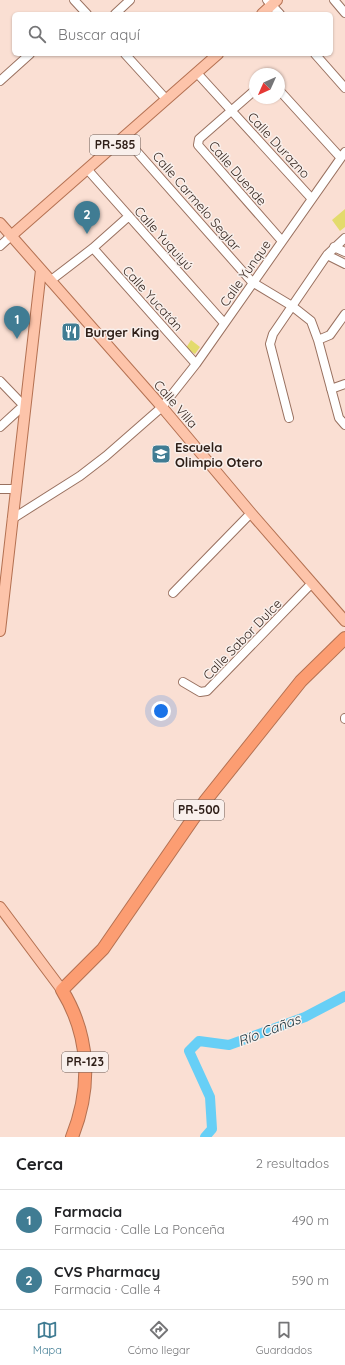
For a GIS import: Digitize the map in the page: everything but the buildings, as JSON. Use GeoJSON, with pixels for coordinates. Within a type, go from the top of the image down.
{"type":"FeatureCollection","features":[{"type":"Feature","properties":{"kind":"highway","name":"PR-500"},"geometry":{"type":"LineString","coordinates":[[62,990],[103,949],[206,800],[302,681],[345,638]]}},
{"type":"Feature","properties":{"kind":"highway","name":"PR-123"},"geometry":{"type":"LineString","coordinates":[[62,990],[74,1012],[84,1047],[86,1071],[84,1094],[79,1119],[72,1137]]}},
{"type":"Feature","properties":{"kind":"main road"},"geometry":{"type":"LineString","coordinates":[[264,12],[272,2]]}},
{"type":"Feature","properties":{"kind":"main road","name":"PR-585"},"geometry":{"type":"LineString","coordinates":[[11,236],[216,56]]}},
{"type":"Feature","properties":{"kind":"main road","name":"Calle Villa"},"geometry":{"type":"LineString","coordinates":[[0,223],[162,406],[251,513],[345,621]]}},
{"type":"Feature","properties":{"kind":"main road"},"geometry":{"type":"LineString","coordinates":[[0,631],[3,574],[12,519],[41,270]]}},
{"type":"Feature","properties":{"kind":"main road","name":"PR-123"},"geometry":{"type":"LineString","coordinates":[[0,907],[62,990]]}},
{"type":"Feature","properties":{"kind":"street"},"geometry":{"type":"LineString","coordinates":[[74,0],[85,12]]}},
{"type":"Feature","properties":{"kind":"street"},"geometry":{"type":"LineString","coordinates":[[117,12],[130,0]]}},
{"type":"Feature","properties":{"kind":"street"},"geometry":{"type":"LineString","coordinates":[[334,0],[345,12]]}},
{"type":"Feature","properties":{"kind":"street"},"geometry":{"type":"LineString","coordinates":[[272,2],[279,12]]}},
{"type":"Feature","properties":{"kind":"street"},"geometry":{"type":"LineString","coordinates":[[76,12],[81,8]]}},
{"type":"Feature","properties":{"kind":"street"},"geometry":{"type":"LineString","coordinates":[[0,82],[28,56]]}},
{"type":"Feature","properties":{"kind":"street"},"geometry":{"type":"LineString","coordinates":[[127,56],[166,100]]}},
{"type":"Feature","properties":{"kind":"street"},"geometry":{"type":"LineString","coordinates":[[317,56],[345,88]]}},
{"type":"Feature","properties":{"kind":"street","name":"Calle Durazno"},"geometry":{"type":"LineString","coordinates":[[197,73],[312,198]]}},
{"type":"Feature","properties":{"kind":"street","name":"Calle Duende"},"geometry":{"type":"LineString","coordinates":[[249,95],[199,139],[198,145],[282,241]]}},
{"type":"Feature","properties":{"kind":"street"},"geometry":{"type":"LineString","coordinates":[[285,96],[343,155]]}},
{"type":"Feature","properties":{"kind":"street","name":"Calle Carmelo Seglar"},"geometry":{"type":"LineString","coordinates":[[124,137],[252,282],[292,306],[311,321],[318,340],[339,418],[345,425]]}},
{"type":"Feature","properties":{"kind":"street","name":"Calle Yunque"},"geometry":{"type":"LineString","coordinates":[[12,519],[80,476],[106,456],[162,406],[196,364],[252,282],[343,155]]}},
{"type":"Feature","properties":{"kind":"street","name":"Calle Yuquiyú"},"geometry":{"type":"LineString","coordinates":[[87,169],[224,323]]}},
{"type":"Feature","properties":{"kind":"street"},"geometry":{"type":"LineString","coordinates":[[50,281],[93,248],[129,216]]}},
{"type":"Feature","properties":{"kind":"street","name":"PR-585"},"geometry":{"type":"LineString","coordinates":[[0,246],[11,236]]}},
{"type":"Feature","properties":{"kind":"street"},"geometry":{"type":"LineString","coordinates":[[289,418],[270,344],[273,334],[327,255],[345,238]]}},
{"type":"Feature","properties":{"kind":"street"},"geometry":{"type":"LineString","coordinates":[[334,247],[345,252]]}},
{"type":"Feature","properties":{"kind":"street","name":"Calle Yucatán"},"geometry":{"type":"LineString","coordinates":[[93,248],[196,364]]}},
{"type":"Feature","properties":{"kind":"street"},"geometry":{"type":"LineString","coordinates":[[327,255],[345,264]]}},
{"type":"Feature","properties":{"kind":"street"},"geometry":{"type":"LineString","coordinates":[[318,340],[330,336],[345,314]]}},
{"type":"Feature","properties":{"kind":"street"},"geometry":{"type":"LineString","coordinates":[[0,381],[24,406],[0,427]]}},
{"type":"Feature","properties":{"kind":"street"},"geometry":{"type":"LineString","coordinates":[[331,389],[345,384]]}},
{"type":"Feature","properties":{"kind":"street"},"geometry":{"type":"LineString","coordinates":[[1,488],[15,489]]}},
{"type":"Feature","properties":{"kind":"street"},"geometry":{"type":"LineString","coordinates":[[172,593],[251,513]]}},
{"type":"Feature","properties":{"kind":"street","name":"Calle Sabor Dulce"},"geometry":{"type":"LineString","coordinates":[[183,682],[200,692],[207,691],[312,583]]}},
{"type":"Feature","properties":{"kind":"shaded area"},"geometry":{"type":"Polygon","coordinates":[[[345,209],[345,227],[340,231],[332,220],[345,209]]]}},
{"type":"Feature","properties":{"kind":"shaded area"},"geometry":{"type":"Polygon","coordinates":[[[191,340],[200,347],[195,354],[186,348],[191,340]]]}},
{"type":"Feature","properties":{"kind":"waterway","name":"Río Cañas"},"geometry":{"type":"LineString","coordinates":[[205,1137],[212,1129],[210,1097],[189,1051],[199,1041],[229,1045],[305,1017],[345,996]]}},
{"type":"Feature","properties":{"kind":"place","name":"CVS Pharmacy"},"geometry":{"type":"Point","coordinates":[87,234]}},
{"type":"Feature","properties":{"kind":"place","name":"Burger King"},"geometry":{"type":"Point","coordinates":[71,332]}},
{"type":"Feature","properties":{"kind":"place","name":"Farmacia"},"geometry":{"type":"Point","coordinates":[17,339]}},
{"type":"Feature","properties":{"kind":"place","name":"Escuela Olimpio Otero"},"geometry":{"type":"Point","coordinates":[161,454]}}]}
